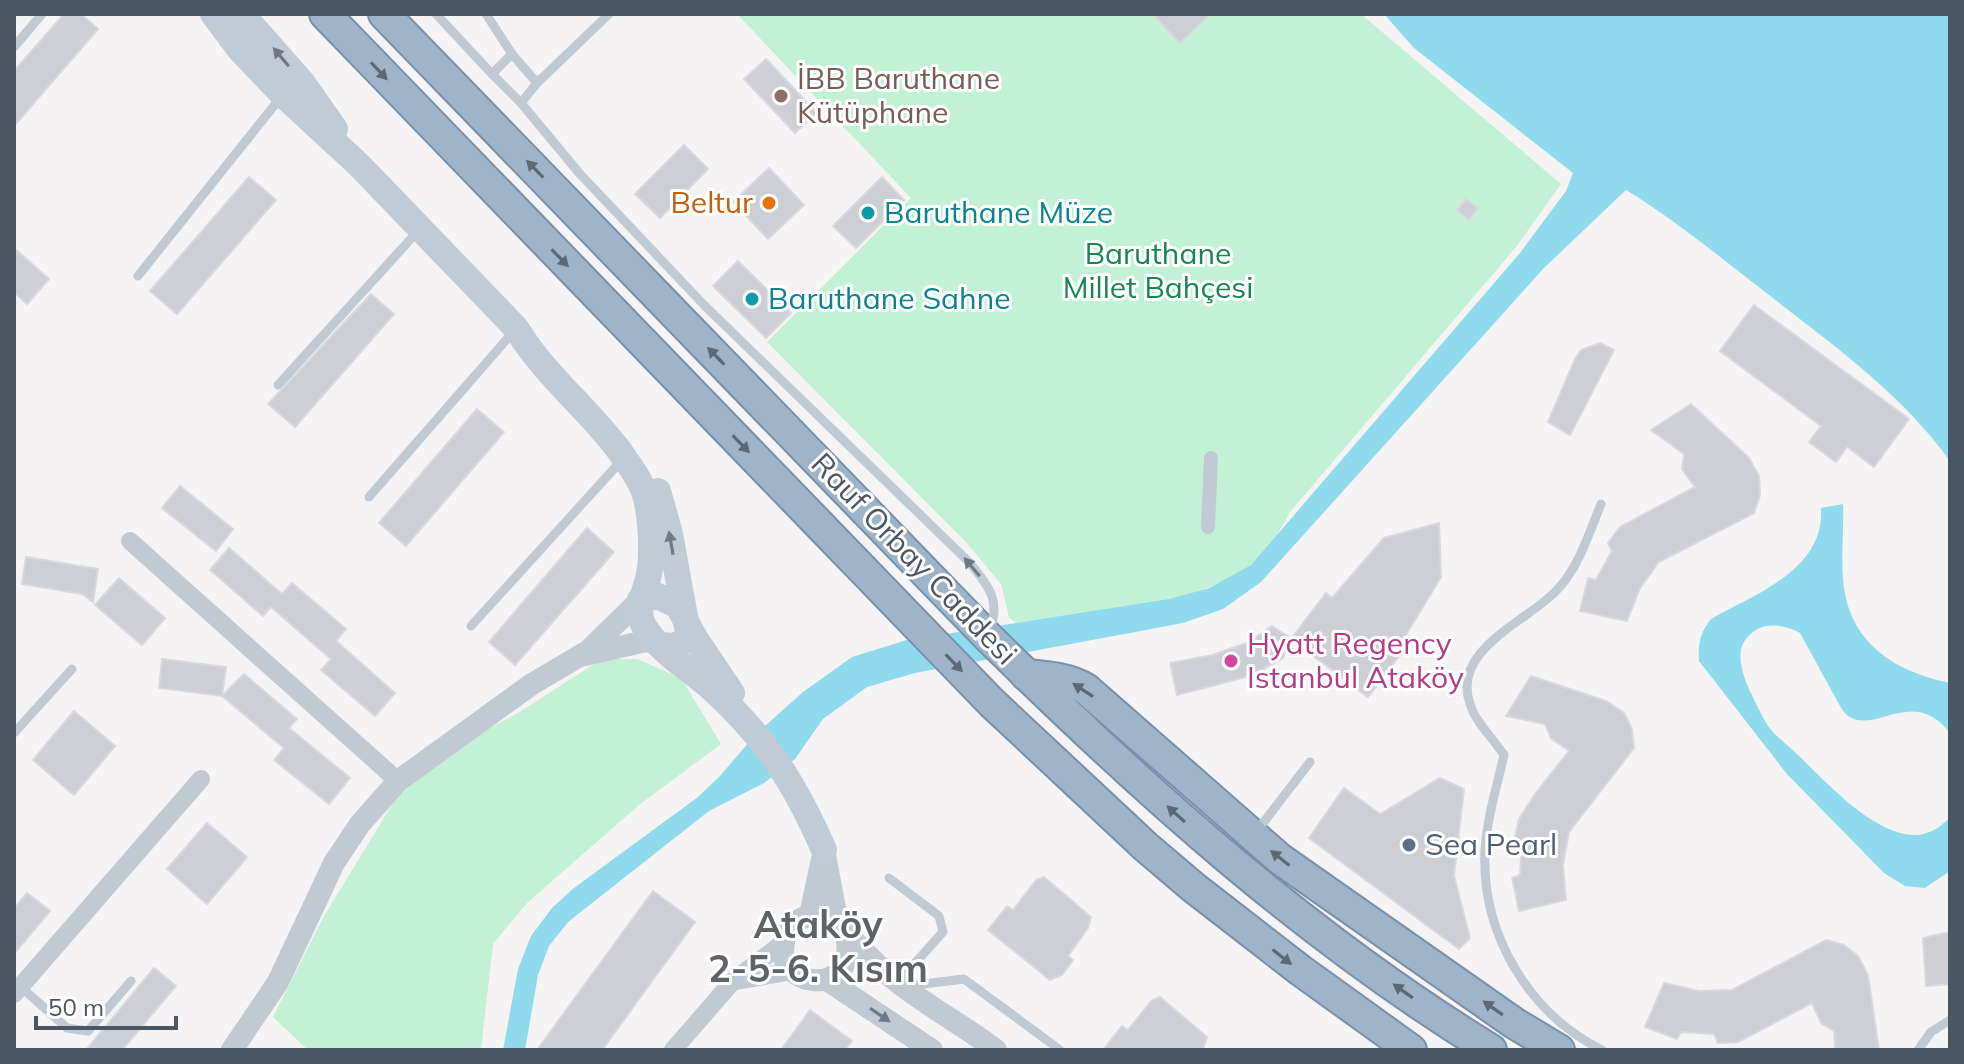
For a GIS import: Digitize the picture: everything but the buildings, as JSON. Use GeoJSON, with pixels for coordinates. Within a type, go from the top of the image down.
{"type":"FeatureCollection","features":[{"type":"Feature","properties":{"kind":"highway","name":"Rauf Orbay Caddesi"},"geometry":{"type":"LineString","coordinates":[[325,14],[992,703],[1193,887],[1411,1050]]}},
{"type":"Feature","properties":{"kind":"highway","name":"Rauf Orbay Caddesi"},"geometry":{"type":"LineString","coordinates":[[384,14],[1026,675],[1180,818],[1248,875],[1368,966],[1491,1050]]}},
{"type":"Feature","properties":{"kind":"highway"},"geometry":{"type":"LineString","coordinates":[[1026,675],[1060,679],[1086,689],[1293,868],[1514,1023],[1559,1050]]}},
{"type":"Feature","properties":{"kind":"main road"},"geometry":{"type":"LineString","coordinates":[[213,14],[240,50],[283,95],[359,165],[516,328],[530,351],[607,434],[625,458],[645,494],[649,515],[649,573],[640,600],[641,622],[660,645],[710,687],[756,734],[783,768],[824,850]]}},
{"type":"Feature","properties":{"kind":"main road"},"geometry":{"type":"LineString","coordinates":[[242,14],[302,82],[359,165]]}},
{"type":"Feature","properties":{"kind":"main road"},"geometry":{"type":"LineString","coordinates":[[516,328],[537,339],[593,396],[647,464],[670,534],[687,619],[685,641],[674,646],[660,645]]}},
{"type":"Feature","properties":{"kind":"main road"},"geometry":{"type":"LineString","coordinates":[[640,600],[658,596],[678,606],[756,734]]}},
{"type":"Feature","properties":{"kind":"street"},"geometry":{"type":"LineString","coordinates":[[1208,527],[1211,458]]}},
{"type":"Feature","properties":{"kind":"street"},"geometry":{"type":"LineString","coordinates":[[130,541],[398,781]]}},
{"type":"Feature","properties":{"kind":"street"},"geometry":{"type":"LineString","coordinates":[[232,1050],[278,982],[334,863],[360,824],[398,781],[532,684],[588,651],[640,600]]}},
{"type":"Feature","properties":{"kind":"street"},"geometry":{"type":"LineString","coordinates":[[572,659],[646,641],[660,645]]}},
{"type":"Feature","properties":{"kind":"street"},"geometry":{"type":"LineString","coordinates":[[17,990],[201,779]]}},
{"type":"Feature","properties":{"kind":"street"},"geometry":{"type":"LineString","coordinates":[[810,915],[824,850]]}},
{"type":"Feature","properties":{"kind":"street"},"geometry":{"type":"LineString","coordinates":[[824,850],[848,956],[845,965],[827,980]]}},
{"type":"Feature","properties":{"kind":"street"},"geometry":{"type":"LineString","coordinates":[[673,1050],[733,981],[783,943],[790,927],[810,915],[821,915],[842,929],[901,984],[990,1048]]}},
{"type":"Feature","properties":{"kind":"street"},"geometry":{"type":"LineString","coordinates":[[783,943],[786,963],[792,971],[809,980],[827,980],[932,1050]]}},
{"type":"Feature","properties":{"kind":"street"},"geometry":{"type":"LineString","coordinates":[[733,981],[792,971]]}},
{"type":"Feature","properties":{"kind":"lane"},"geometry":{"type":"LineString","coordinates":[[14,47],[42,14]]}},
{"type":"Feature","properties":{"kind":"lane"},"geometry":{"type":"LineString","coordinates":[[436,14],[521,103],[580,174],[704,305],[970,563],[991,591],[996,614],[987,636]]}},
{"type":"Feature","properties":{"kind":"lane"},"geometry":{"type":"LineString","coordinates":[[486,14],[512,54],[537,83]]}},
{"type":"Feature","properties":{"kind":"lane"},"geometry":{"type":"LineString","coordinates":[[521,103],[537,83],[609,14]]}},
{"type":"Feature","properties":{"kind":"lane"},"geometry":{"type":"LineString","coordinates":[[492,74],[512,54]]}},
{"type":"Feature","properties":{"kind":"lane"},"geometry":{"type":"LineString","coordinates":[[138,276],[283,95]]}},
{"type":"Feature","properties":{"kind":"lane"},"geometry":{"type":"LineString","coordinates":[[278,385],[419,230]]}},
{"type":"Feature","properties":{"kind":"lane"},"geometry":{"type":"LineString","coordinates":[[369,497],[516,328]]}},
{"type":"Feature","properties":{"kind":"lane"},"geometry":{"type":"LineString","coordinates":[[471,626],[625,458]]}},
{"type":"Feature","properties":{"kind":"lane"},"geometry":{"type":"LineString","coordinates":[[1601,504],[1576,562],[1563,582],[1531,614],[1487,645],[1474,662],[1469,702],[1478,722],[1504,755],[1490,811],[1485,854],[1488,896],[1502,944],[1525,986],[1540,1004],[1576,1035],[1602,1050]]}},
{"type":"Feature","properties":{"kind":"lane"},"geometry":{"type":"LineString","coordinates":[[14,733],[72,669]]}},
{"type":"Feature","properties":{"kind":"lane"},"geometry":{"type":"LineString","coordinates":[[1253,836],[1310,762]]}},
{"type":"Feature","properties":{"kind":"lane"},"geometry":{"type":"LineString","coordinates":[[889,878],[939,916],[942,923],[943,932],[901,984]]}},
{"type":"Feature","properties":{"kind":"lane"},"geometry":{"type":"LineString","coordinates":[[901,984],[964,979],[1060,1050]]}},
{"type":"Feature","properties":{"kind":"lane"},"geometry":{"type":"LineString","coordinates":[[17,990],[67,1028],[88,1031],[131,981]]}},
{"type":"Feature","properties":{"kind":"lane"},"geometry":{"type":"LineString","coordinates":[[1918,1050],[1931,1032],[1950,1020]]}},
{"type":"Feature","properties":{"kind":"green space","name":"Baruthane Millet Bahçesi"},"geometry":{"type":"Polygon","coordinates":[[[737,14],[1361,14],[1561,184],[1516,247],[1290,512],[1256,561],[1225,580],[1168,599],[1016,623],[1009,617],[1001,584],[966,542],[767,342],[911,198],[737,14]]]}},
{"type":"Feature","properties":{"kind":"green space"},"geometry":{"type":"Polygon","coordinates":[[[602,659],[637,659],[681,678],[721,744],[639,805],[527,903],[493,944],[481,1050],[308,1050],[273,1017],[323,918],[396,798],[455,746],[518,713],[602,659]]]}},
{"type":"Feature","properties":{"kind":"water"},"geometry":{"type":"Polygon","coordinates":[[[1384,14],[1950,14],[1950,461],[1910,414],[1866,372],[1699,241],[1626,190],[1544,268],[1261,582],[1223,609],[1183,623],[915,673],[867,687],[823,719],[795,759],[764,783],[709,811],[568,922],[549,946],[538,975],[525,1050],[503,1050],[518,969],[531,936],[552,908],[574,888],[698,797],[756,734],[803,692],[852,657],[907,640],[1169,599],[1209,588],[1251,565],[1520,253],[1566,191],[1573,173],[1414,48],[1384,14]]]}},
{"type":"Feature","properties":{"kind":"water"},"geometry":{"type":"Polygon","coordinates":[[[1843,504],[1843,579],[1854,621],[1864,637],[1893,662],[1910,671],[1950,683],[1950,733],[1936,719],[1922,713],[1909,712],[1871,720],[1848,716],[1800,633],[1793,629],[1768,626],[1753,632],[1742,646],[1742,670],[1771,730],[1866,816],[1882,826],[1913,835],[1934,830],[1950,817],[1950,871],[1925,888],[1905,886],[1884,873],[1787,774],[1699,661],[1700,638],[1711,619],[1766,589],[1800,564],[1812,548],[1819,530],[1821,508],[1843,504]]]}},
{"type":"Feature","properties":{"kind":"place","name":"İBB Baruthane Kütüphane"},"geometry":{"type":"Point","coordinates":[781,96]}},
{"type":"Feature","properties":{"kind":"place","name":"Beltur"},"geometry":{"type":"Point","coordinates":[769,203]}},
{"type":"Feature","properties":{"kind":"place","name":"Baruthane Müze"},"geometry":{"type":"Point","coordinates":[868,213]}},
{"type":"Feature","properties":{"kind":"place","name":"Baruthane Sahne"},"geometry":{"type":"Point","coordinates":[752,299]}},
{"type":"Feature","properties":{"kind":"place","name":"Hyatt Regency Istanbul Ataköy"},"geometry":{"type":"Point","coordinates":[1231,661]}},
{"type":"Feature","properties":{"kind":"place","name":"Sea Pearl"},"geometry":{"type":"Point","coordinates":[1409,845]}},
{"type":"Feature","properties":{"kind":"district","name":"Ataköy 2-5-6. Kısım"},"geometry":{"type":"Point","coordinates":[818,947]}}]}
